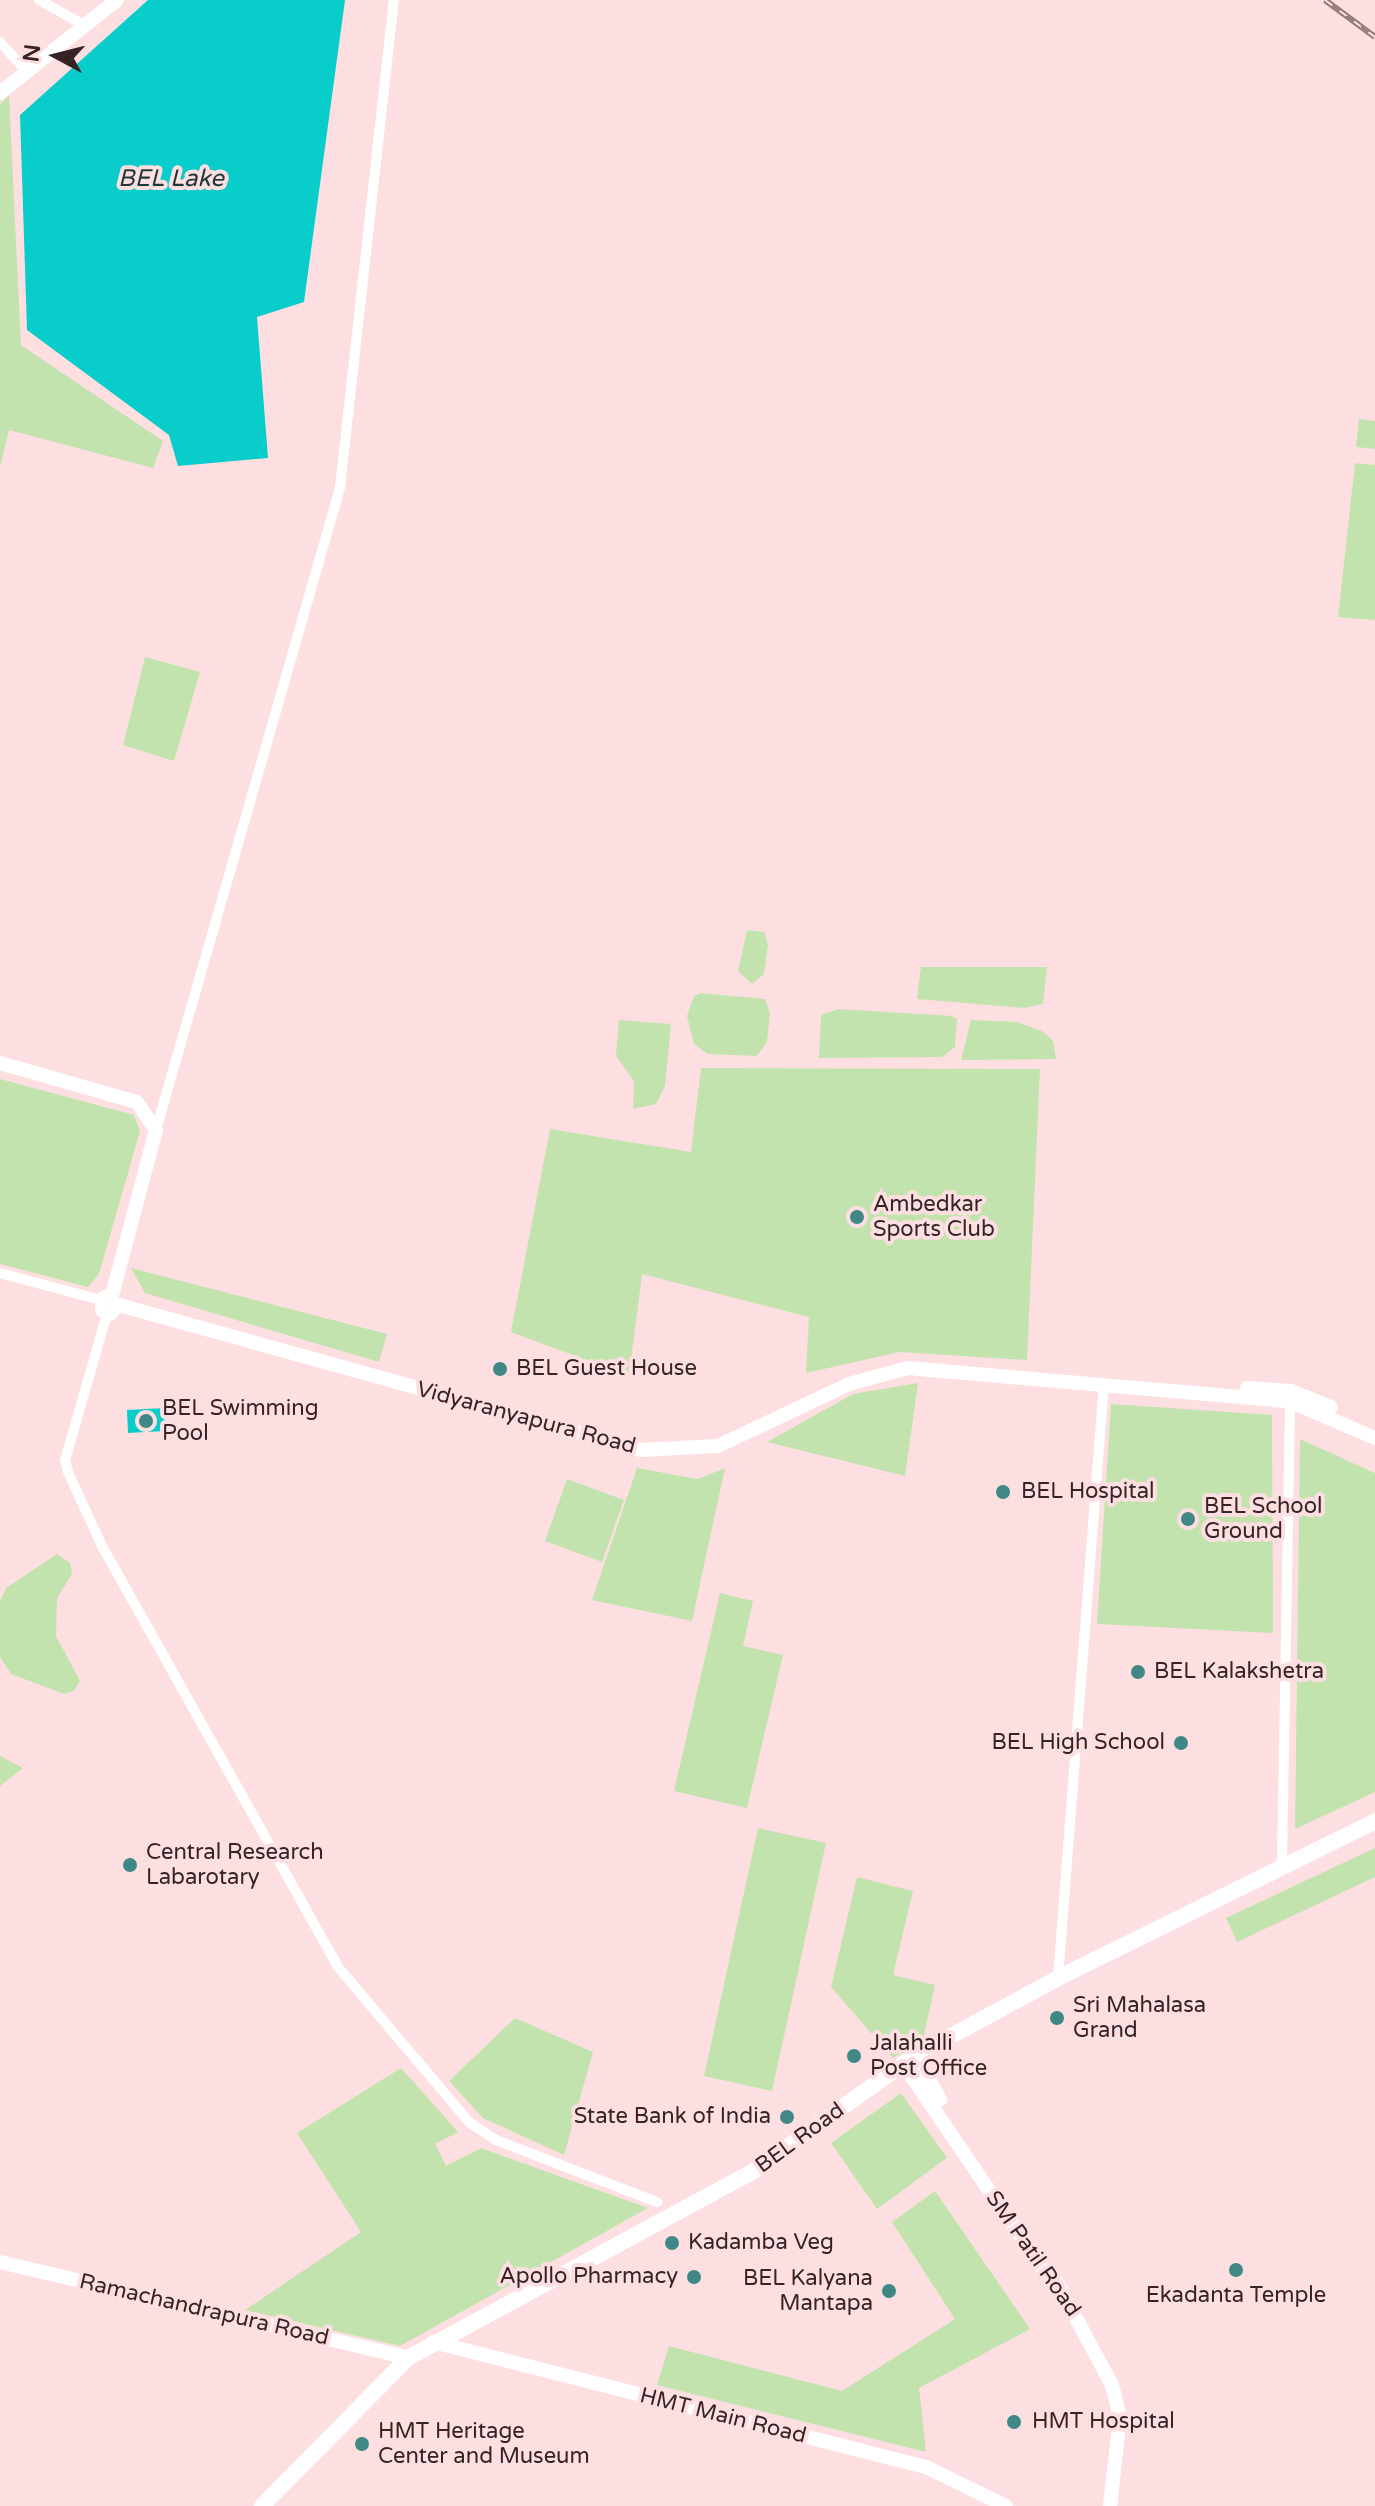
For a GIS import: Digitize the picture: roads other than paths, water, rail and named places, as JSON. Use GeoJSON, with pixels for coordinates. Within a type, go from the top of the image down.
{"type":"FeatureCollection","features":[{"type":"Feature","properties":{"kind":"main road","name":"BEL Road"},"geometry":{"type":"LineString","coordinates":[[262,2506],[408,2358],[433,2342],[752,2172],[909,2060],[1058,1978],[1282,1864],[1375,1821]]}},
{"type":"Feature","properties":{"kind":"street"},"geometry":{"type":"LineString","coordinates":[[39,0],[84,25]]}},
{"type":"Feature","properties":{"kind":"street"},"geometry":{"type":"LineString","coordinates":[[0,93],[117,0]]}},
{"type":"Feature","properties":{"kind":"street"},"geometry":{"type":"LineString","coordinates":[[394,0],[340,488],[65,1460],[102,1546],[333,1959],[470,2123],[496,2140],[657,2202]]}},
{"type":"Feature","properties":{"kind":"street"},"geometry":{"type":"LineString","coordinates":[[0,42],[27,72]]}},
{"type":"Feature","properties":{"kind":"street"},"geometry":{"type":"LineString","coordinates":[[0,1063],[137,1102],[156,1130]]}},
{"type":"Feature","properties":{"kind":"street"},"geometry":{"type":"LineString","coordinates":[[0,1273],[110,1304]]}},
{"type":"Feature","properties":{"kind":"street","name":"Vidyaranyapura Road"},"geometry":{"type":"LineString","coordinates":[[110,1304],[607,1443],[660,1452],[718,1446],[849,1384],[908,1368],[1290,1396],[1375,1428]]}},
{"type":"Feature","properties":{"kind":"street"},"geometry":{"type":"LineString","coordinates":[[1058,1978],[1104,1383]]}},
{"type":"Feature","properties":{"kind":"street"},"geometry":{"type":"LineString","coordinates":[[1282,1864],[1290,1396]]}},
{"type":"Feature","properties":{"kind":"street","name":"Vidyaranyapura Road"},"geometry":{"type":"LineString","coordinates":[[1290,1396],[1375,1438]]}},
{"type":"Feature","properties":{"kind":"street"},"geometry":{"type":"LineString","coordinates":[[909,2060],[1054,2277]]}},
{"type":"Feature","properties":{"kind":"street","name":"SM Patil Road"},"geometry":{"type":"LineString","coordinates":[[909,2060],[959,2145],[1046,2274],[1054,2277],[1112,2385],[1120,2417],[1110,2506]]}},
{"type":"Feature","properties":{"kind":"street","name":"Ramachandrapura Road"},"geometry":{"type":"LineString","coordinates":[[0,2262],[408,2358]]}},
{"type":"Feature","properties":{"kind":"street","name":"HMT Main Road"},"geometry":{"type":"LineString","coordinates":[[433,2342],[926,2467],[1006,2506]]}},
{"type":"Feature","properties":{"kind":"water","name":"BEL Lake"},"geometry":{"type":"Polygon","coordinates":[[[148,0],[345,0],[304,302],[257,317],[268,458],[178,466],[169,435],[27,330],[20,115],[148,0]]]}},
{"type":"Feature","properties":{"kind":"water","name":"BEL Swimming Pool"},"geometry":{"type":"Polygon","coordinates":[[[164,1408],[165,1431],[128,1433],[127,1410],[164,1408]]]}},
{"type":"Feature","properties":{"kind":"railway"},"geometry":{"type":"LineString","coordinates":[[1325,0],[1375,37]]}},
{"type":"Feature","properties":{"kind":"place","name":"Ambedkar Sports Club"},"geometry":{"type":"Point","coordinates":[857,1217]}},
{"type":"Feature","properties":{"kind":"place","name":"BEL Guest House"},"geometry":{"type":"Point","coordinates":[500,1369]}},
{"type":"Feature","properties":{"kind":"place","name":"BEL Swimming Pool"},"geometry":{"type":"Point","coordinates":[146,1421]}},
{"type":"Feature","properties":{"kind":"place","name":"BEL Hospital"},"geometry":{"type":"Point","coordinates":[1003,1492]}},
{"type":"Feature","properties":{"kind":"place","name":"BEL School Ground"},"geometry":{"type":"Point","coordinates":[1188,1519]}},
{"type":"Feature","properties":{"kind":"place","name":"BEL Kalakshetra"},"geometry":{"type":"Point","coordinates":[1138,1672]}},
{"type":"Feature","properties":{"kind":"place","name":"BEL High School"},"geometry":{"type":"Point","coordinates":[1181,1743]}},
{"type":"Feature","properties":{"kind":"place","name":"Central Research Labarotary"},"geometry":{"type":"Point","coordinates":[130,1865]}},
{"type":"Feature","properties":{"kind":"place","name":"Sri Mahalasa Grand"},"geometry":{"type":"Point","coordinates":[1057,2018]}},
{"type":"Feature","properties":{"kind":"place","name":"Jalahalli Post Office"},"geometry":{"type":"Point","coordinates":[854,2056]}},
{"type":"Feature","properties":{"kind":"place","name":"State Bank of India"},"geometry":{"type":"Point","coordinates":[787,2117]}},
{"type":"Feature","properties":{"kind":"place","name":"Kadamba Veg"},"geometry":{"type":"Point","coordinates":[672,2243]}},
{"type":"Feature","properties":{"kind":"place","name":"Ekadanta Temple"},"geometry":{"type":"Point","coordinates":[1236,2270]}},
{"type":"Feature","properties":{"kind":"place","name":"Apollo Pharmacy"},"geometry":{"type":"Point","coordinates":[694,2277]}},
{"type":"Feature","properties":{"kind":"place","name":"BEL Kalyana Mantapa"},"geometry":{"type":"Point","coordinates":[889,2291]}},
{"type":"Feature","properties":{"kind":"place","name":"HMT Hospital"},"geometry":{"type":"Point","coordinates":[1014,2422]}},
{"type":"Feature","properties":{"kind":"place","name":"HMT Heritage Center and Museum"},"geometry":{"type":"Point","coordinates":[362,2444]}}]}
